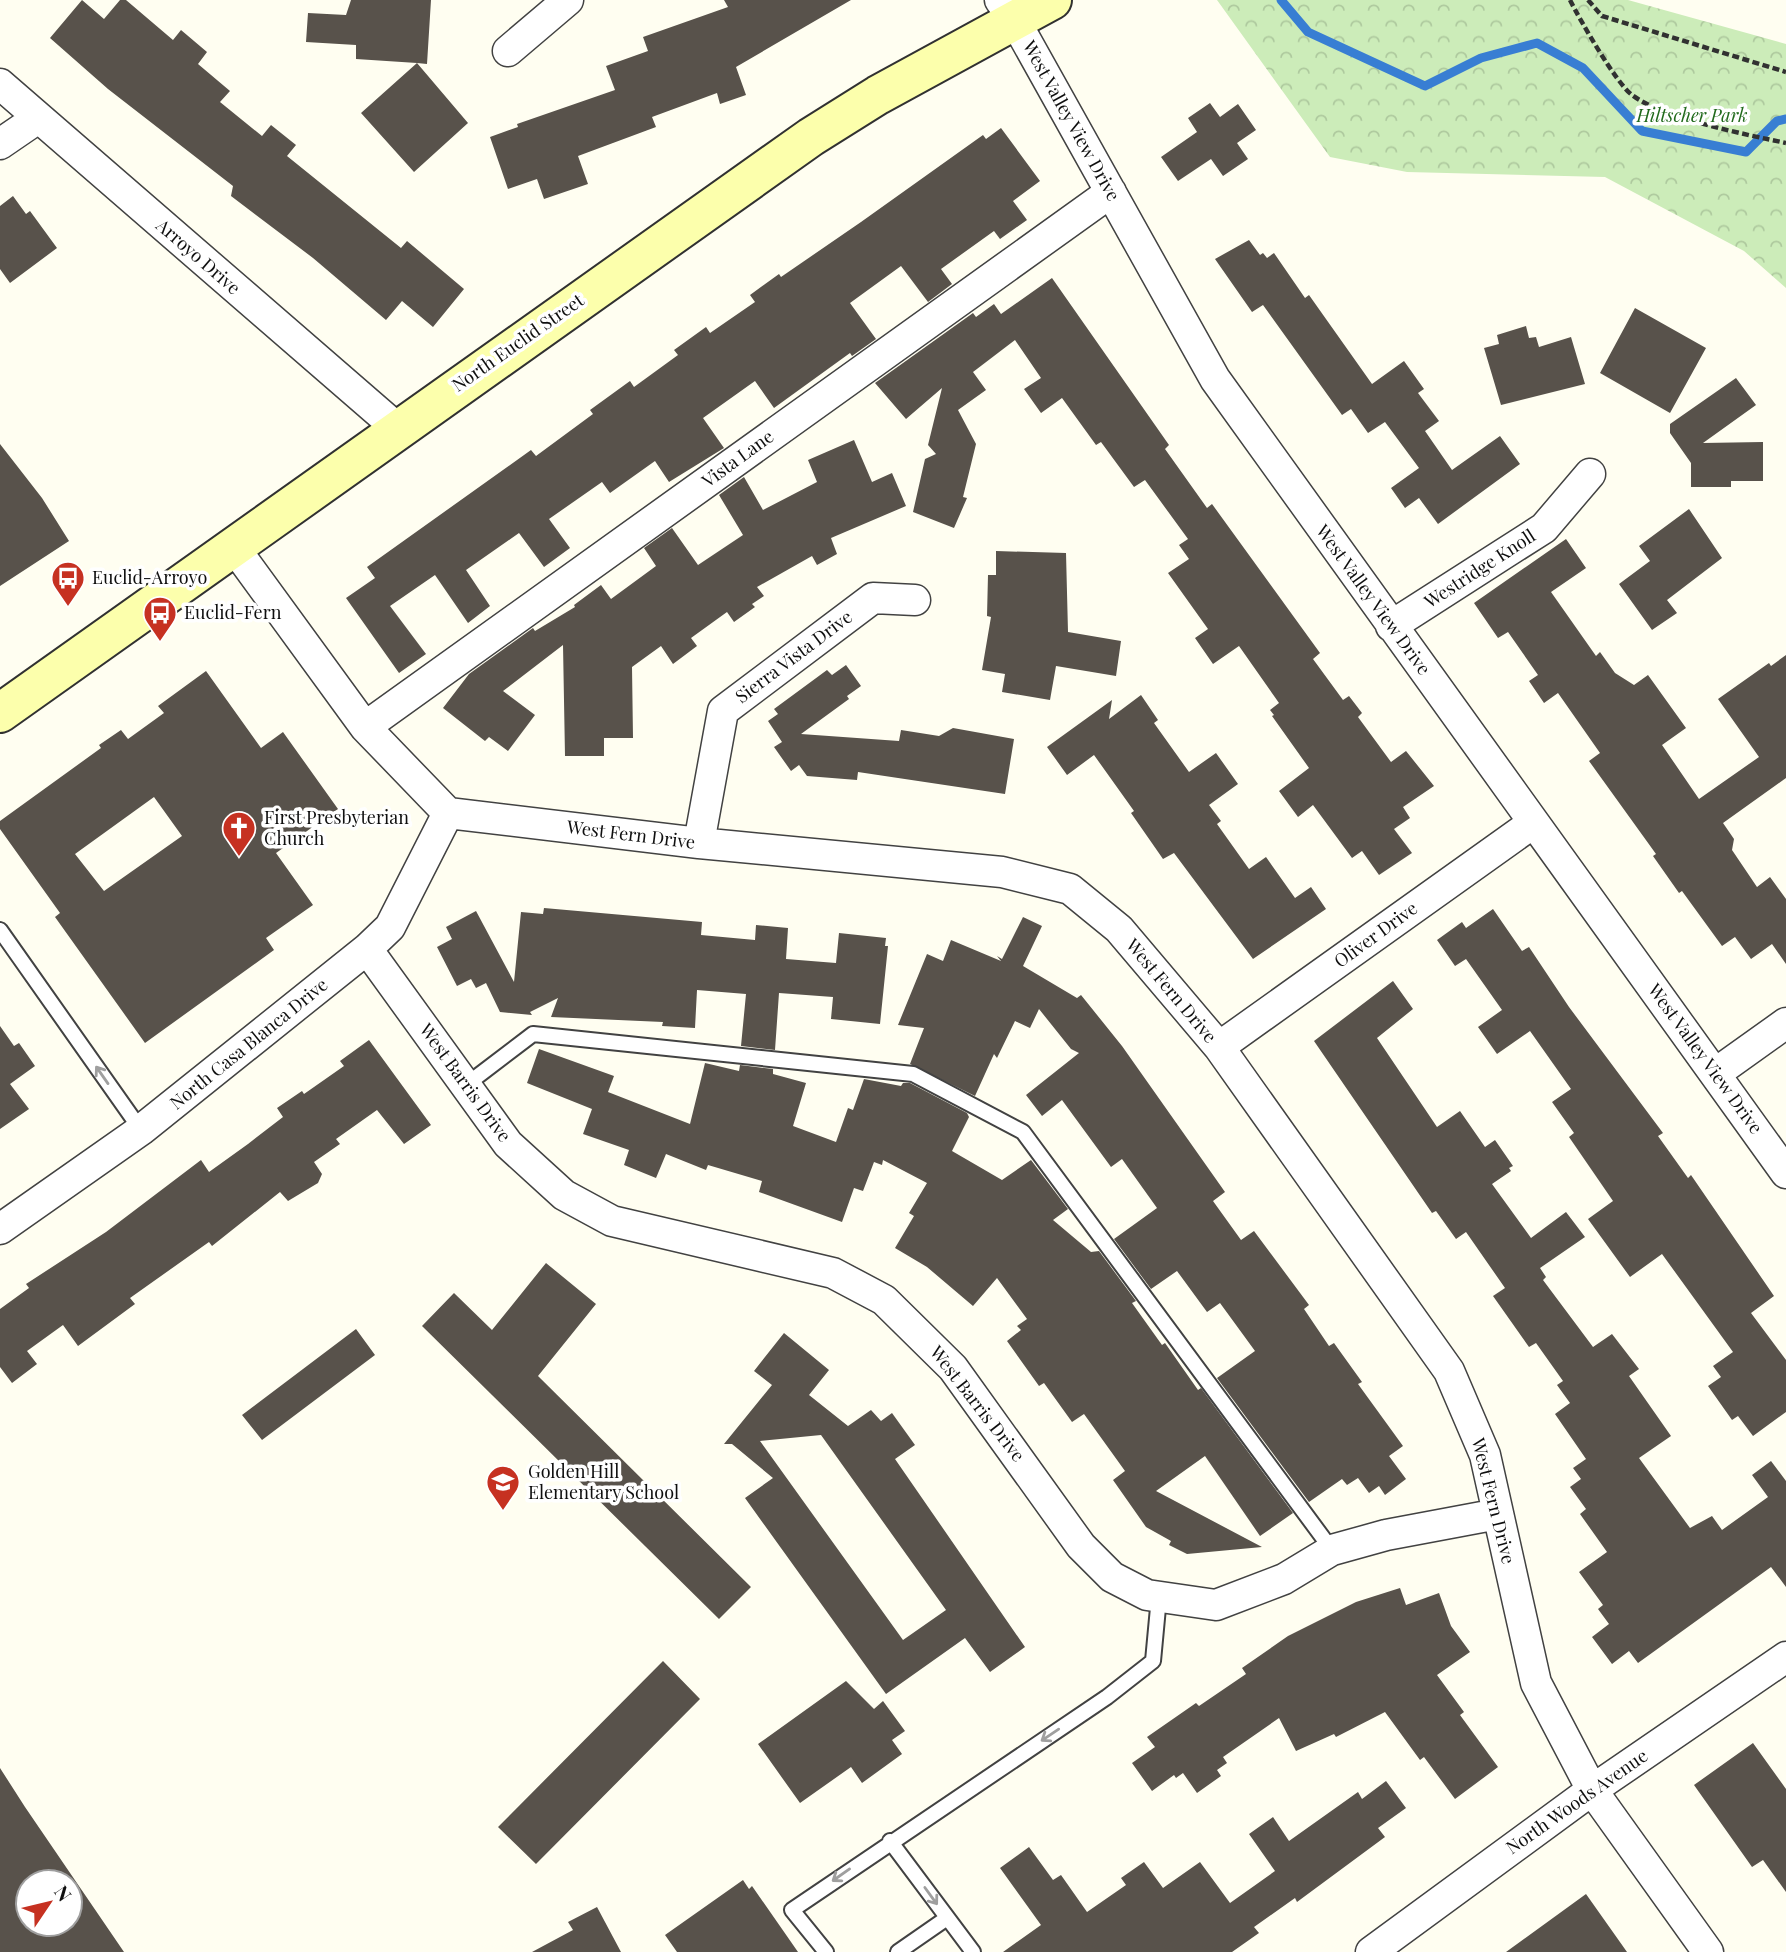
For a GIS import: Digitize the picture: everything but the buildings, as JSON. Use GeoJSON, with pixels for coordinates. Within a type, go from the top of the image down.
{"type":"FeatureCollection","features":[{"type":"Feature","properties":{"kind":"main road","name":"North Euclid Street"},"geometry":{"type":"LineString","coordinates":[[0,713],[811,137],[1007,10],[1052,0]]}},
{"type":"Feature","properties":{"kind":"street"},"geometry":{"type":"LineString","coordinates":[[508,51],[568,0]]}},
{"type":"Feature","properties":{"kind":"street","name":"West Valley View Drive"},"geometry":{"type":"LineString","coordinates":[[1007,10],[1215,379],[1786,1173]]}},
{"type":"Feature","properties":{"kind":"street","name":"Arroyo Drive"},"geometry":{"type":"LineString","coordinates":[[0,85],[398,429]]}},
{"type":"Feature","properties":{"kind":"street"},"geometry":{"type":"LineString","coordinates":[[0,144],[38,118]]}},
{"type":"Feature","properties":{"kind":"street","name":"Vista Lane"},"geometry":{"type":"LineString","coordinates":[[365,727],[1111,192]]}},
{"type":"Feature","properties":{"kind":"street","name":"Westridge Knoll"},"geometry":{"type":"LineString","coordinates":[[1391,626],[1544,528],[1590,474]]}},
{"type":"Feature","properties":{"kind":"street"},"geometry":{"type":"LineString","coordinates":[[233,546],[365,727],[448,813]]}},
{"type":"Feature","properties":{"kind":"street","name":"Sierra Vista Drive"},"geometry":{"type":"LineString","coordinates":[[699,843],[723,711],[873,598],[915,600]]}},
{"type":"Feature","properties":{"kind":"street","name":"West Fern Drive"},"geometry":{"type":"LineString","coordinates":[[448,813],[699,843],[1002,872],[1070,888],[1119,929],[1219,1047],[1450,1371],[1485,1454],[1536,1682],[1592,1790],[1708,1952]]}},
{"type":"Feature","properties":{"kind":"street","name":"North Casa Blanca Drive"},"geometry":{"type":"LineString","coordinates":[[0,1229],[141,1130],[367,949],[390,927],[448,813]]}},
{"type":"Feature","properties":{"kind":"street","name":"Oliver Drive"},"geometry":{"type":"LineString","coordinates":[[1219,1047],[1533,823]]}},
{"type":"Feature","properties":{"kind":"street","name":"West Barris Drive"},"geometry":{"type":"LineString","coordinates":[[367,949],[508,1144],[564,1195],[612,1221],[833,1273],[884,1300],[953,1368],[1081,1546],[1112,1577],[1147,1595],[1216,1605],[1284,1579],[1332,1550],[1386,1535],[1498,1514]]}},
{"type":"Feature","properties":{"kind":"street"},"geometry":{"type":"LineString","coordinates":[[1716,1073],[1786,1023]]}},
{"type":"Feature","properties":{"kind":"street","name":"North Woods Avenue"},"geometry":{"type":"LineString","coordinates":[[1387,1947],[1592,1790],[1786,1657]]}},
{"type":"Feature","properties":{"kind":"lane"},"geometry":{"type":"LineString","coordinates":[[0,930],[141,1130]]}},
{"type":"Feature","properties":{"kind":"lane"},"geometry":{"type":"LineString","coordinates":[[466,1085],[533,1034],[913,1074],[1023,1132],[1332,1550]]}},
{"type":"Feature","properties":{"kind":"lane"},"geometry":{"type":"LineString","coordinates":[[826,1952],[792,1910],[890,1841],[1107,1697],[1153,1661],[1159,1597]]}},
{"type":"Feature","properties":{"kind":"lane"},"geometry":{"type":"LineString","coordinates":[[890,1841],[973,1952]]}},
{"type":"Feature","properties":{"kind":"lane"},"geometry":{"type":"LineString","coordinates":[[898,1952],[947,1918]]}},
{"type":"Feature","properties":{"kind":"path"},"geometry":{"type":"LineString","coordinates":[[1570,0],[1585,28],[1631,94],[1670,113],[1786,143]]}},
{"type":"Feature","properties":{"kind":"path"},"geometry":{"type":"LineString","coordinates":[[1588,0],[1602,16],[1786,72]]}},
{"type":"Feature","properties":{"kind":"green space","name":"Hiltscher Park"},"geometry":{"type":"Polygon","coordinates":[[[1217,0],[1628,0],[1786,44],[1786,288],[1744,251],[1605,177],[1407,172],[1330,157],[1217,0]]]}},
{"type":"Feature","properties":{"kind":"waterway"},"geometry":{"type":"LineString","coordinates":[[1281,0],[1308,32],[1425,86],[1481,58],[1537,43],[1583,68],[1642,131],[1746,152],[1777,121],[1786,119]]}},
{"type":"Feature","properties":{"kind":"place","name":"Euclid-Arroyo"},"geometry":{"type":"Point","coordinates":[68,608]}},
{"type":"Feature","properties":{"kind":"place","name":"Euclid-Fern"},"geometry":{"type":"Point","coordinates":[160,643]}},
{"type":"Feature","properties":{"kind":"place","name":"First Presbyterian Church"},"geometry":{"type":"Point","coordinates":[239,858]}},
{"type":"Feature","properties":{"kind":"place","name":"Golden Hill Elementary School"},"geometry":{"type":"Point","coordinates":[503,1512]}}]}
